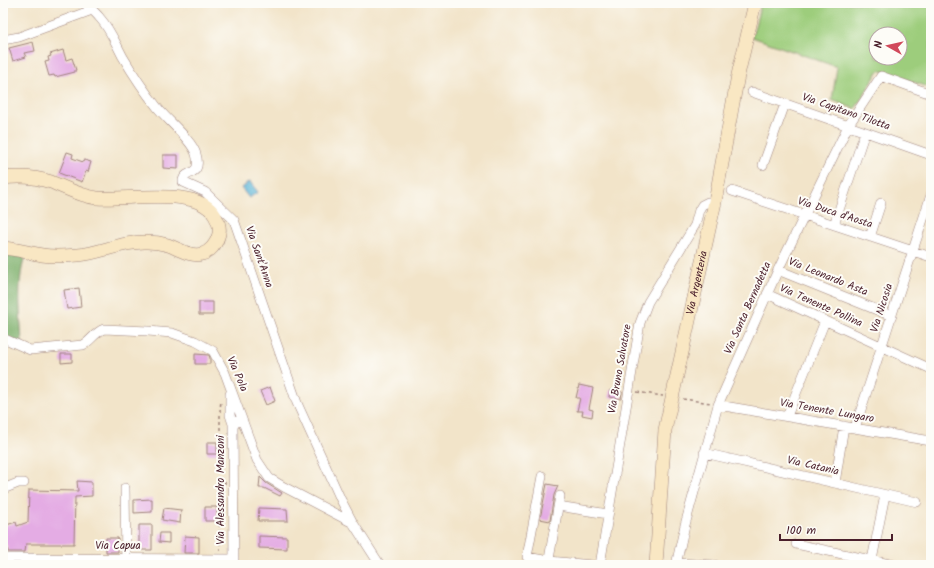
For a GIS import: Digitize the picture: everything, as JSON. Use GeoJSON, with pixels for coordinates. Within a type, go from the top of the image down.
{"type":"FeatureCollection","features":[{"type":"Feature","properties":{"kind":"main road","name":"Via Argenteria"},"geometry":{"type":"LineString","coordinates":[[656,565],[664,430],[715,202],[738,75],[755,3]]}},
{"type":"Feature","properties":{"kind":"main road"},"geometry":{"type":"LineString","coordinates":[[3,178],[11,177],[41,179],[80,194],[102,198],[124,199],[150,196],[185,199],[208,208],[214,214],[220,228],[218,239],[209,251],[197,254],[185,252],[168,245],[148,242],[134,242],[87,254],[67,256],[49,256],[3,248]]}},
{"type":"Feature","properties":{"kind":"street"},"geometry":{"type":"LineString","coordinates":[[3,40],[19,37],[88,6]]}},
{"type":"Feature","properties":{"kind":"street","name":"Via Sant'Anna"},"geometry":{"type":"LineString","coordinates":[[88,6],[110,31],[124,58],[156,106],[169,122],[191,144],[196,152],[198,166],[195,170],[185,176],[183,182],[205,192],[234,220],[297,403],[341,500],[353,523],[380,565]]}},
{"type":"Feature","properties":{"kind":"street","name":"Via Santa Bernadetta"},"geometry":{"type":"LineString","coordinates":[[677,564],[685,525],[718,405],[778,270],[848,126],[881,76],[931,94]]}},
{"type":"Feature","properties":{"kind":"street","name":"Via Capitano Tilotta"},"geometry":{"type":"LineString","coordinates":[[752,92],[931,155]]}},
{"type":"Feature","properties":{"kind":"street"},"geometry":{"type":"LineString","coordinates":[[763,165],[785,104]]}},
{"type":"Feature","properties":{"kind":"street"},"geometry":{"type":"LineString","coordinates":[[834,225],[865,132]]}},
{"type":"Feature","properties":{"kind":"street","name":"Via Duca d'Aosta"},"geometry":{"type":"LineString","coordinates":[[732,191],[931,257]]}},
{"type":"Feature","properties":{"kind":"street","name":"Via Nicosia"},"geometry":{"type":"LineString","coordinates":[[855,428],[931,195]]}},
{"type":"Feature","properties":{"kind":"street","name":"Via Bruno Salvatore"},"geometry":{"type":"LineString","coordinates":[[600,565],[640,322],[648,302],[695,225],[702,205],[708,202],[715,202]]}},
{"type":"Feature","properties":{"kind":"street"},"geometry":{"type":"LineString","coordinates":[[870,237],[881,203]]}},
{"type":"Feature","properties":{"kind":"street"},"geometry":{"type":"LineString","coordinates":[[220,228],[236,228]]}},
{"type":"Feature","properties":{"kind":"street","name":"Via Leonardo Asta"},"geometry":{"type":"LineString","coordinates":[[778,270],[892,316]]}},
{"type":"Feature","properties":{"kind":"street","name":"Via Tenente Pollina"},"geometry":{"type":"LineString","coordinates":[[767,294],[931,369]]}},
{"type":"Feature","properties":{"kind":"street"},"geometry":{"type":"LineString","coordinates":[[787,416],[825,321]]}},
{"type":"Feature","properties":{"kind":"street","name":"Via Pola"},"geometry":{"type":"LineString","coordinates":[[3,338],[30,350],[83,345],[99,331],[104,329],[172,333],[195,341],[213,351],[225,373],[257,460],[269,478],[353,523]]}},
{"type":"Feature","properties":{"kind":"street"},"geometry":{"type":"LineString","coordinates":[[230,387],[230,415],[233,424]]}},
{"type":"Feature","properties":{"kind":"street","name":"Via Tenente Lungaro"},"geometry":{"type":"LineString","coordinates":[[718,405],[931,441]]}},
{"type":"Feature","properties":{"kind":"street","name":"Via Alessandro Manzoni"},"geometry":{"type":"LineString","coordinates":[[234,562],[233,424],[242,419]]}},
{"type":"Feature","properties":{"kind":"street"},"geometry":{"type":"LineString","coordinates":[[835,483],[844,426]]}},
{"type":"Feature","properties":{"kind":"street","name":"Via Catania"},"geometry":{"type":"LineString","coordinates":[[704,453],[917,502]]}},
{"type":"Feature","properties":{"kind":"street"},"geometry":{"type":"LineString","coordinates":[[542,476],[527,557],[548,563],[592,565]]}},
{"type":"Feature","properties":{"kind":"street"},"geometry":{"type":"LineString","coordinates":[[3,489],[24,483]]}},
{"type":"Feature","properties":{"kind":"street"},"geometry":{"type":"LineString","coordinates":[[125,488],[126,562]]}},
{"type":"Feature","properties":{"kind":"street"},"geometry":{"type":"LineString","coordinates":[[872,560],[885,494]]}},
{"type":"Feature","properties":{"kind":"street"},"geometry":{"type":"LineString","coordinates":[[548,563],[560,496]]}},
{"type":"Feature","properties":{"kind":"street"},"geometry":{"type":"LineString","coordinates":[[558,506],[608,514]]}},
{"type":"Feature","properties":{"kind":"street"},"geometry":{"type":"LineString","coordinates":[[796,544],[894,565]]}},
{"type":"Feature","properties":{"kind":"street","name":"Via Capua"},"geometry":{"type":"LineString","coordinates":[[3,558],[126,562],[220,559],[234,562]]}},
{"type":"Feature","properties":{"kind":"street"},"geometry":{"type":"LineString","coordinates":[[677,564],[715,565]]}},
{"type":"Feature","properties":{"kind":"path"},"geometry":{"type":"LineString","coordinates":[[220,411],[220,430]]}},
{"type":"Feature","properties":{"kind":"path"},"geometry":{"type":"LineString","coordinates":[[220,559],[219,484],[226,484]]}},
{"type":"Feature","properties":{"kind":"green space"},"geometry":{"type":"Polygon","coordinates":[[[761,3],[931,3],[931,88],[879,70],[855,109],[832,100],[837,67],[752,37],[761,3]]]}},
{"type":"Feature","properties":{"kind":"green space"},"geometry":{"type":"Polygon","coordinates":[[[3,253],[25,257],[22,267],[20,289],[22,344],[3,336],[3,328],[6,325],[3,324],[3,253]]]}},
{"type":"Feature","properties":{"kind":"water"},"geometry":{"type":"Polygon","coordinates":[[[250,182],[258,192],[249,198],[241,188],[246,185],[246,183],[250,182]]]}},
{"type":"Feature","properties":{"kind":"building"},"geometry":{"type":"Polygon","coordinates":[[[33,42],[35,51],[24,53],[26,57],[13,61],[9,48],[33,42]]]}},
{"type":"Feature","properties":{"kind":"building"},"geometry":{"type":"Polygon","coordinates":[[[63,50],[66,60],[72,58],[76,70],[75,72],[55,77],[54,75],[49,76],[45,62],[49,61],[48,57],[51,56],[50,54],[63,50]]]}},
{"type":"Feature","properties":{"kind":"building"},"geometry":{"type":"Polygon","coordinates":[[[67,152],[73,154],[72,158],[83,162],[84,160],[91,162],[88,172],[86,171],[82,182],[59,173],[67,152]]]}},
{"type":"Feature","properties":{"kind":"building"},"geometry":{"type":"Polygon","coordinates":[[[163,155],[178,155],[178,169],[163,168],[163,155]]]}},
{"type":"Feature","properties":{"kind":"building"},"geometry":{"type":"Polygon","coordinates":[[[79,288],[81,307],[67,309],[64,290],[79,288]]]}},
{"type":"Feature","properties":{"kind":"building"},"geometry":{"type":"Polygon","coordinates":[[[199,302],[213,302],[213,315],[199,315],[199,302]]]}},
{"type":"Feature","properties":{"kind":"building"},"geometry":{"type":"Polygon","coordinates":[[[61,354],[72,354],[72,362],[61,363],[61,354]]]}},
{"type":"Feature","properties":{"kind":"building"},"geometry":{"type":"Polygon","coordinates":[[[195,354],[209,355],[210,364],[195,364],[195,354]]]}},
{"type":"Feature","properties":{"kind":"building"},"geometry":{"type":"Polygon","coordinates":[[[579,385],[593,388],[589,409],[593,410],[592,417],[582,415],[583,411],[577,411],[580,398],[576,398],[579,385]]]}},
{"type":"Feature","properties":{"kind":"building"},"geometry":{"type":"Polygon","coordinates":[[[270,387],[275,401],[266,405],[260,391],[270,387]]]}},
{"type":"Feature","properties":{"kind":"building"},"geometry":{"type":"Polygon","coordinates":[[[610,390],[622,392],[621,399],[609,397],[610,390]]]}},
{"type":"Feature","properties":{"kind":"building"},"geometry":{"type":"Polygon","coordinates":[[[207,442],[217,442],[217,454],[207,454],[207,442]]]}},
{"type":"Feature","properties":{"kind":"building"},"geometry":{"type":"Polygon","coordinates":[[[260,477],[266,483],[282,493],[280,496],[264,488],[259,488],[260,477]]]}},
{"type":"Feature","properties":{"kind":"building"},"geometry":{"type":"Polygon","coordinates":[[[77,481],[92,482],[92,496],[75,497],[74,544],[26,544],[25,552],[8,552],[7,545],[3,546],[3,526],[16,522],[17,526],[28,522],[29,490],[78,491],[77,481]]]}},
{"type":"Feature","properties":{"kind":"building"},"geometry":{"type":"Polygon","coordinates":[[[547,484],[558,486],[554,495],[550,521],[540,519],[547,484]]]}},
{"type":"Feature","properties":{"kind":"building"},"geometry":{"type":"Polygon","coordinates":[[[152,499],[152,512],[134,513],[134,500],[152,499]]]}},
{"type":"Feature","properties":{"kind":"building"},"geometry":{"type":"Polygon","coordinates":[[[205,507],[217,507],[217,521],[205,521],[205,507]]]}},
{"type":"Feature","properties":{"kind":"building"},"geometry":{"type":"Polygon","coordinates":[[[164,508],[181,510],[180,523],[162,520],[164,508]]]}},
{"type":"Feature","properties":{"kind":"building"},"geometry":{"type":"Polygon","coordinates":[[[259,508],[287,509],[288,521],[258,521],[259,508]]]}},
{"type":"Feature","properties":{"kind":"building"},"geometry":{"type":"Polygon","coordinates":[[[139,525],[152,525],[152,550],[139,550],[139,525]]]}},
{"type":"Feature","properties":{"kind":"building"},"geometry":{"type":"Polygon","coordinates":[[[160,533],[169,533],[169,543],[159,542],[160,533]]]}},
{"type":"Feature","properties":{"kind":"building"},"geometry":{"type":"Polygon","coordinates":[[[185,536],[199,537],[199,553],[184,553],[185,536]]]}},
{"type":"Feature","properties":{"kind":"building"},"geometry":{"type":"Polygon","coordinates":[[[259,536],[287,537],[287,549],[259,548],[259,536]]]}},
{"type":"Feature","properties":{"kind":"building"},"geometry":{"type":"Polygon","coordinates":[[[106,538],[118,538],[118,552],[106,552],[106,538]]]}}]}
